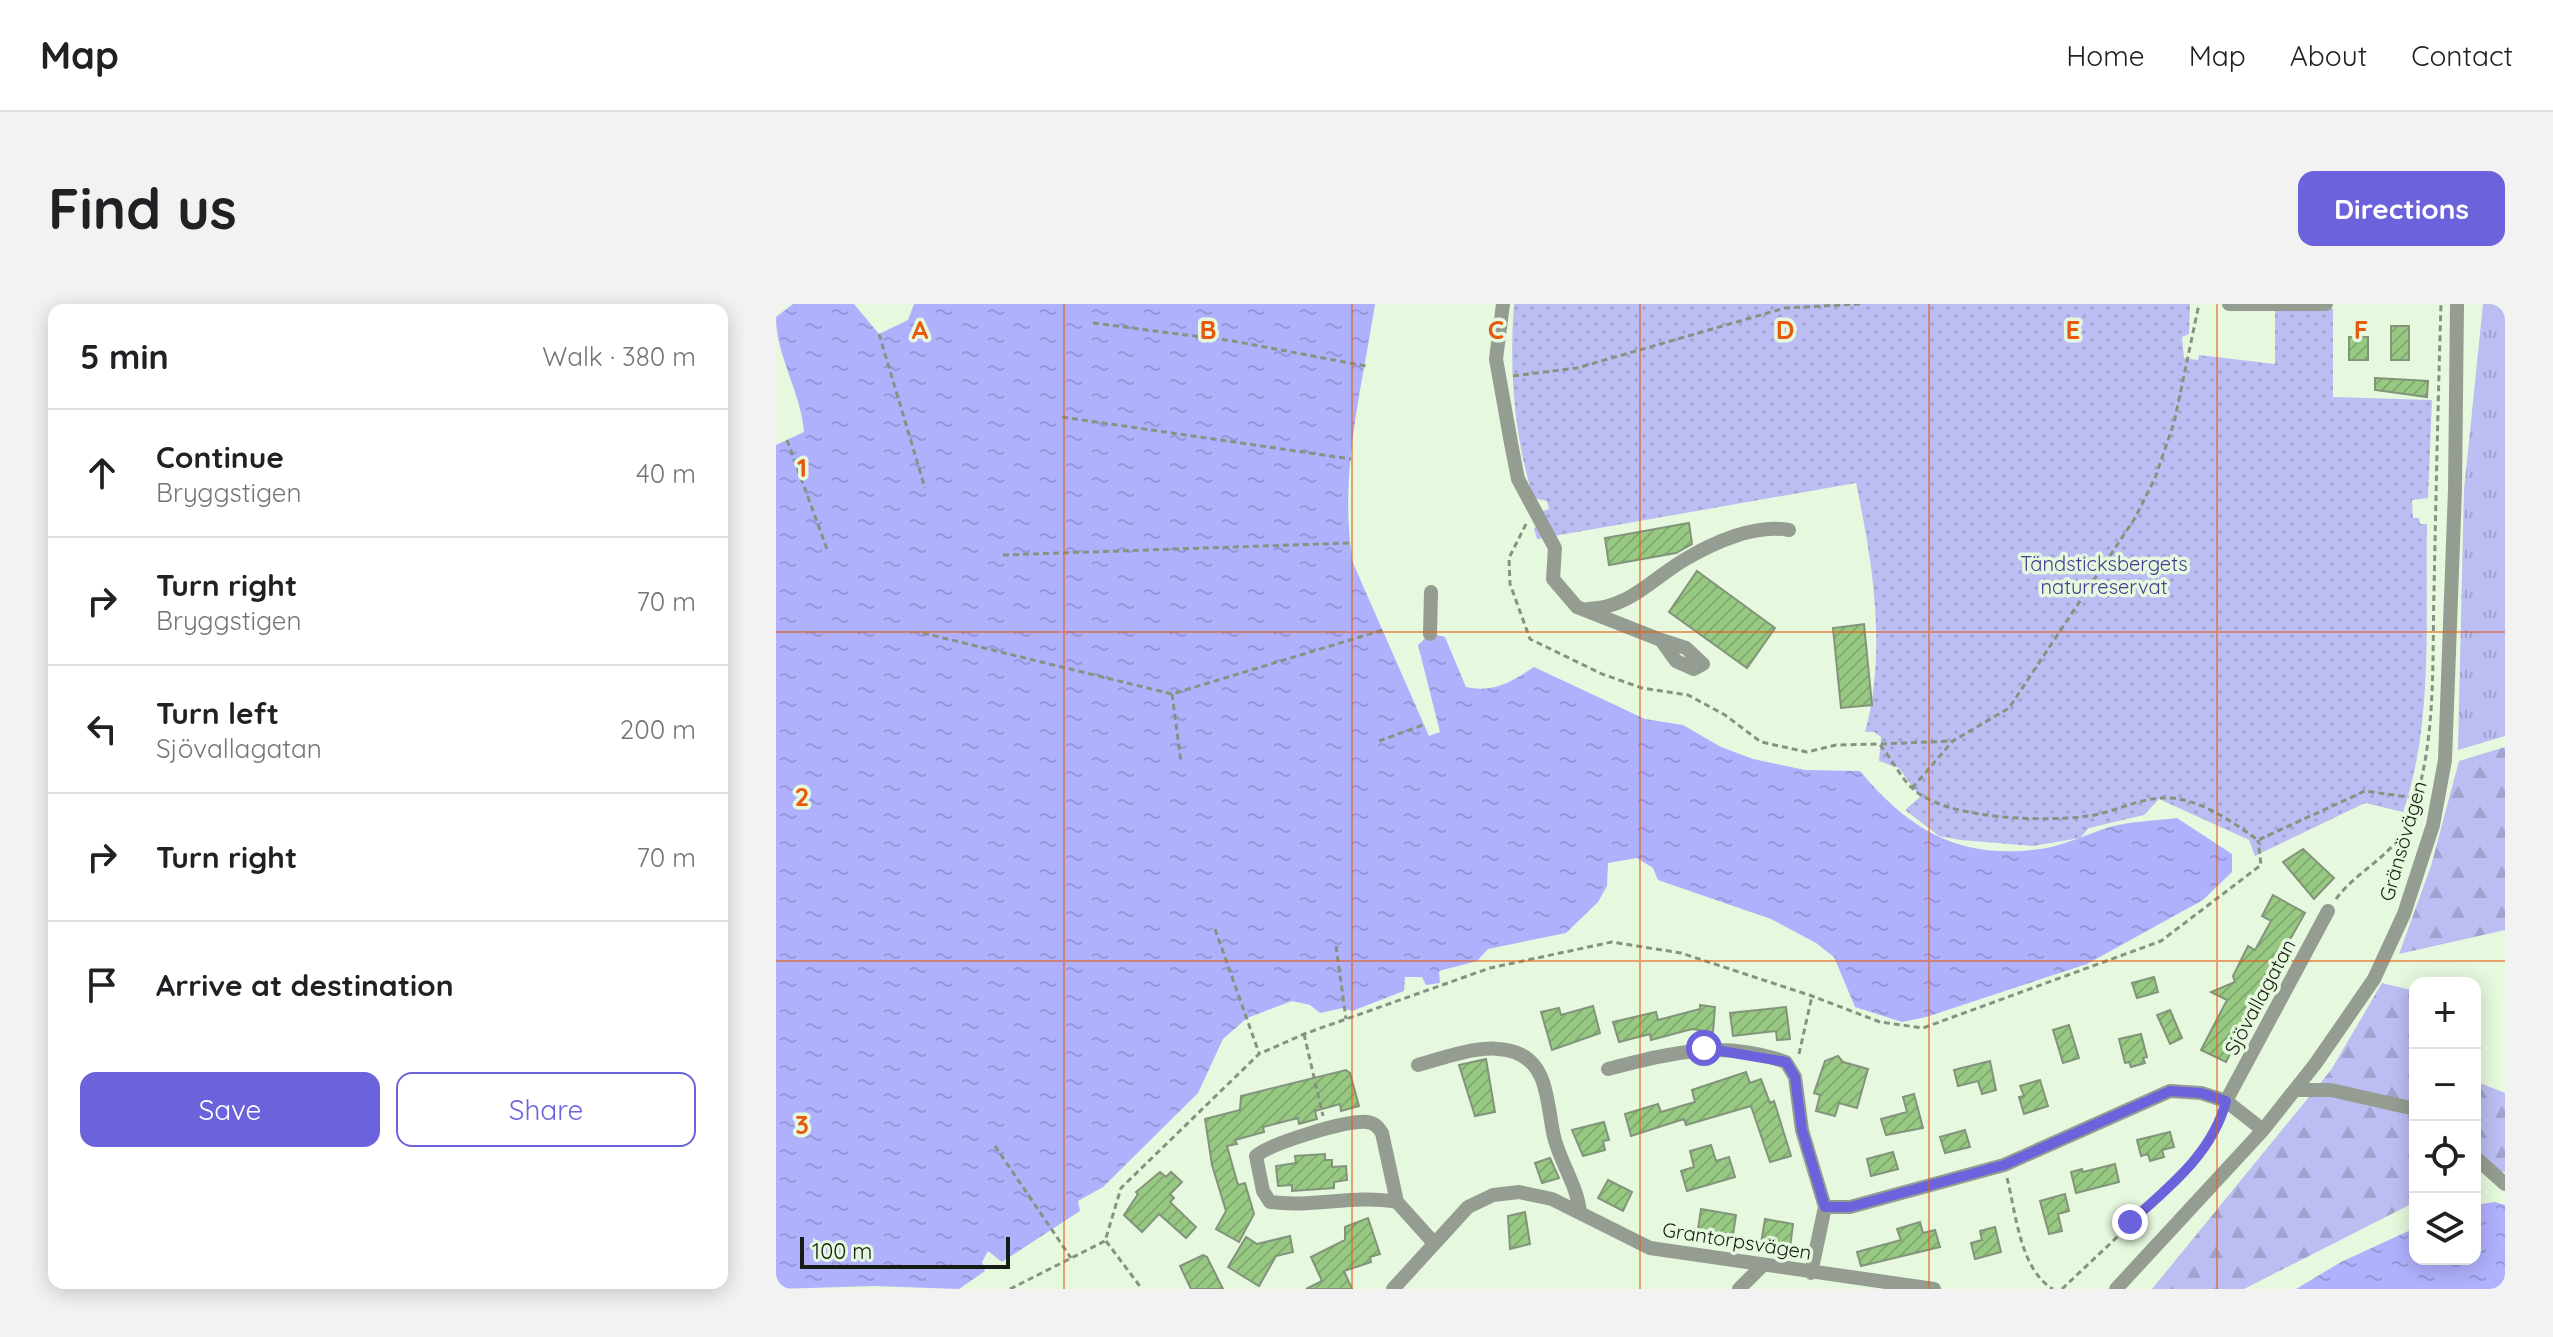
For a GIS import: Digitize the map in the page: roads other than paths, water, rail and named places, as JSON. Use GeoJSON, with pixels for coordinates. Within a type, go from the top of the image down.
{"type":"FeatureCollection","features":[{"type":"Feature","properties":{"kind":"street"},"geometry":{"type":"LineString","coordinates":[[1503,304],[1496,359],[1499,378],[1518,479],[1555,548],[1553,579],[1583,609],[1661,640]]}},
{"type":"Feature","properties":{"kind":"street"},"geometry":{"type":"LineString","coordinates":[[2229,304],[2326,304]]}},
{"type":"Feature","properties":{"kind":"street","name":"Gränsövägen"},"geometry":{"type":"LineString","coordinates":[[2116,1289],[2263,1130],[2295,1090],[2374,979],[2404,914],[2433,825],[2445,760],[2457,304]]}},
{"type":"Feature","properties":{"kind":"street"},"geometry":{"type":"LineString","coordinates":[[1583,609],[1597,609],[1633,598],[1683,560],[1735,536],[1775,527],[1789,530]]}},
{"type":"Feature","properties":{"kind":"street"},"geometry":{"type":"LineString","coordinates":[[1430,634],[1431,592]]}},
{"type":"Feature","properties":{"kind":"street","name":"Sjövallagatan"},"geometry":{"type":"LineString","coordinates":[[2226,1101],[2328,911]]}},
{"type":"Feature","properties":{"kind":"street"},"geometry":{"type":"LineString","coordinates":[[1418,1065],[1480,1047],[1516,1053],[1535,1066],[1543,1083],[1555,1140],[1577,1190],[1580,1212]]}},
{"type":"Feature","properties":{"kind":"street"},"geometry":{"type":"LineString","coordinates":[[1608,1069],[1684,1049],[1704,1048],[1772,1057],[1789,1066],[1795,1077],[1802,1130],[1825,1207],[1811,1273]]}},
{"type":"Feature","properties":{"kind":"street"},"geometry":{"type":"LineString","coordinates":[[2295,1090],[2345,1092],[2409,1108]]}},
{"type":"Feature","properties":{"kind":"street"},"geometry":{"type":"LineString","coordinates":[[1825,1207],[1850,1207],[2004,1165],[2170,1091],[2201,1093],[2226,1101],[2263,1130]]}},
{"type":"Feature","properties":{"kind":"street"},"geometry":{"type":"LineString","coordinates":[[1397,1202],[1371,1198],[1310,1203],[1270,1202],[1263,1191],[1256,1156],[1268,1146],[1365,1121],[1376,1124],[1382,1133],[1397,1202],[1433,1242]]}},
{"type":"Feature","properties":{"kind":"street"},"geometry":{"type":"LineString","coordinates":[[2481,1162],[2505,1184]]}},
{"type":"Feature","properties":{"kind":"street","name":"Grantorpsvägen"},"geometry":{"type":"LineString","coordinates":[[1393,1289],[1411,1273],[1433,1242],[1468,1207],[1493,1195],[1519,1192],[1552,1199],[1650,1248],[1934,1289]]}},
{"type":"Feature","properties":{"kind":"street"},"geometry":{"type":"LineString","coordinates":[[1739,1289],[1762,1266]]}},
{"type":"Feature","properties":{"kind":"water"},"geometry":{"type":"Polygon","coordinates":[[[793,304],[854,304],[879,334],[908,320],[914,304],[1375,304],[1350,466],[1349,531],[1353,563],[1429,736],[1440,732],[1418,645],[1430,634],[1445,637],[1466,687],[1494,687],[1510,682],[1534,667],[1645,719],[1683,725],[1721,747],[1753,759],[1805,770],[1860,771],[1898,810],[1918,825],[1961,845],[1985,850],[2040,849],[2118,825],[2177,818],[2232,854],[2232,872],[2203,900],[2087,964],[1926,1017],[1902,1022],[1855,1007],[1834,957],[1816,943],[1771,919],[1658,880],[1653,868],[1637,858],[1608,863],[1607,886],[1598,902],[1566,933],[1488,949],[1477,961],[1439,971],[1440,983],[1426,985],[1422,977],[1405,977],[1404,991],[1352,1011],[1343,1008],[1320,1013],[1310,1005],[1292,1001],[1247,1018],[1223,1039],[1198,1093],[1103,1187],[1078,1201],[1080,1211],[1002,1262],[988,1251],[982,1262],[985,1271],[959,1289],[874,1286],[776,1289],[776,445],[804,432],[780,346],[776,317],[793,304]]]}},
{"type":"Feature","properties":{"kind":"water"},"geometry":{"type":"Polygon","coordinates":[[[2495,1202],[2505,1205],[2505,1289],[2296,1289],[2341,1262],[2409,1231],[2409,1265],[2481,1265],[2481,1204],[2495,1202]]]}},
{"type":"Feature","properties":{"kind":"park label","name":"Tändsticksbergets naturreservat"},"geometry":{"type":"Point","coordinates":[2104,576]}}]}
